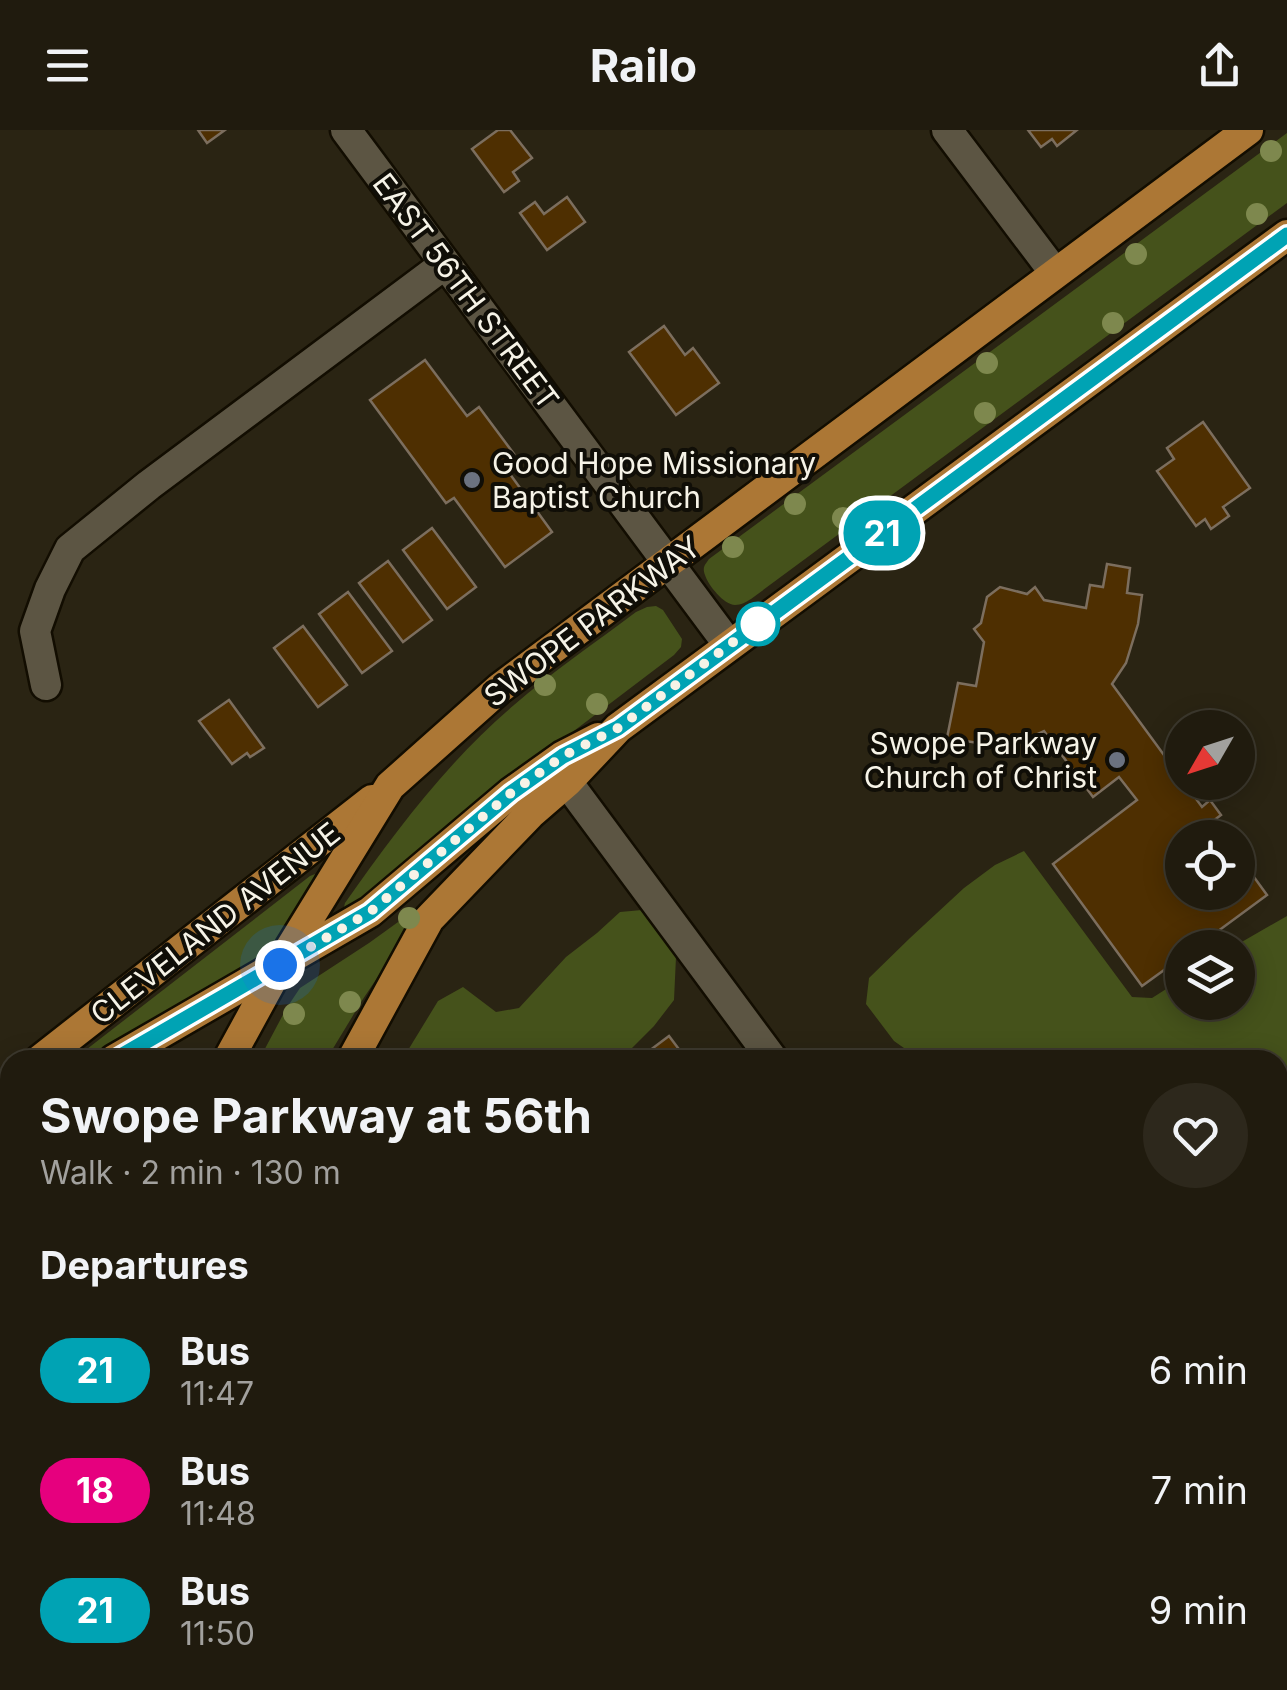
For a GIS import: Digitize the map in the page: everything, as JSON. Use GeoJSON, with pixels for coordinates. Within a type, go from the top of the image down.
{"type":"FeatureCollection","features":[{"type":"Feature","properties":{"kind":"main road","name":"SWOPE PARKWAY"},"geometry":{"type":"LineString","coordinates":[[233,1050],[280,965],[390,786],[500,688],[1248,130]]}},
{"type":"Feature","properties":{"kind":"main road"},"geometry":{"type":"LineString","coordinates":[[357,1050],[429,918],[618,728],[1287,236]]}},
{"type":"Feature","properties":{"kind":"main road","name":"CLEVELAND AVENUE"},"geometry":{"type":"LineString","coordinates":[[131,1050],[370,912],[511,793],[563,756],[618,728]]}},
{"type":"Feature","properties":{"kind":"main road","name":"CLEVELAND AVENUE"},"geometry":{"type":"LineString","coordinates":[[53,1050],[390,786]]}},
{"type":"Feature","properties":{"kind":"street","name":"EAST 56TH STREET"},"geometry":{"type":"LineString","coordinates":[[346,130],[730,645]]}},
{"type":"Feature","properties":{"kind":"street"},"geometry":{"type":"LineString","coordinates":[[946,130],[1055,274]]}},
{"type":"Feature","properties":{"kind":"street"},"geometry":{"type":"LineString","coordinates":[[46,685],[35,631],[50,588],[70,549],[149,485],[445,264]]}},
{"type":"Feature","properties":{"kind":"street"},"geometry":{"type":"LineString","coordinates":[[567,782],[766,1050]]}},
{"type":"Feature","properties":{"kind":"green space"},"geometry":{"type":"Polygon","coordinates":[[[1287,133],[1287,203],[751,599],[731,604],[713,589],[704,570],[709,559],[1287,133]]]}},
{"type":"Feature","properties":{"kind":"green space"},"geometry":{"type":"Polygon","coordinates":[[[656,606],[663,610],[682,639],[674,655],[562,740],[358,909],[343,911],[403,824],[490,727],[543,681],[636,612],[656,606]]]}},
{"type":"Feature","properties":{"kind":"green space"},"geometry":{"type":"Polygon","coordinates":[[[1024,851],[1132,997],[1152,998],[1165,990],[1165,1020],[1255,1020],[1255,934],[1287,916],[1287,1050],[907,1050],[894,1041],[866,1004],[869,978],[964,888],[995,865],[1024,851]]]}},
{"type":"Feature","properties":{"kind":"green space"},"geometry":{"type":"Polygon","coordinates":[[[315,874],[314,881],[273,951],[245,972],[169,1009],[101,1050],[86,1050],[315,874]]]}},
{"type":"Feature","properties":{"kind":"green space"},"geometry":{"type":"Polygon","coordinates":[[[430,899],[332,1050],[264,1050],[300,988],[430,899]]]}},
{"type":"Feature","properties":{"kind":"green space"},"geometry":{"type":"Polygon","coordinates":[[[642,910],[676,957],[674,1000],[630,1050],[408,1050],[438,1001],[463,987],[496,1012],[519,1008],[566,957],[620,912],[642,910]]]}},
{"type":"Feature","properties":{"kind":"building"},"geometry":{"type":"Polygon","coordinates":[[[198,130],[225,130],[207,143],[198,130]]]}},
{"type":"Feature","properties":{"kind":"building"},"geometry":{"type":"Polygon","coordinates":[[[498,130],[510,130],[532,158],[513,172],[519,181],[504,192],[472,149],[498,130]]]}},
{"type":"Feature","properties":{"kind":"building"},"geometry":{"type":"Polygon","coordinates":[[[1028,130],[1077,130],[1057,146],[1052,139],[1041,147],[1028,130]]]}},
{"type":"Feature","properties":{"kind":"building"},"geometry":{"type":"Polygon","coordinates":[[[567,197],[585,222],[547,250],[520,213],[535,202],[544,214],[567,197]]]}},
{"type":"Feature","properties":{"kind":"building"},"geometry":{"type":"Polygon","coordinates":[[[664,326],[685,355],[693,348],[719,383],[676,415],[629,352],[664,326]]]}},
{"type":"Feature","properties":{"kind":"building","name":"Good Hope Missionary Baptist Church"},"geometry":{"type":"Polygon","coordinates":[[[425,360],[467,416],[479,407],[514,454],[502,463],[552,532],[505,567],[454,498],[446,503],[370,400],[425,360]]]}},
{"type":"Feature","properties":{"kind":"building"},"geometry":{"type":"Polygon","coordinates":[[[1203,422],[1250,488],[1223,507],[1229,516],[1211,529],[1205,519],[1196,526],[1157,471],[1174,459],[1167,448],[1203,422]]]}},
{"type":"Feature","properties":{"kind":"building"},"geometry":{"type":"Polygon","coordinates":[[[432,528],[476,587],[447,609],[403,550],[432,528]]]}},
{"type":"Feature","properties":{"kind":"building"},"geometry":{"type":"Polygon","coordinates":[[[388,561],[432,620],[403,642],[359,583],[388,561]]]}},
{"type":"Feature","properties":{"kind":"building","name":"Swope Parkway Church of Christ"},"geometry":{"type":"Polygon","coordinates":[[[1107,564],[1130,568],[1127,593],[1142,595],[1126,663],[1112,684],[1165,756],[1165,800],[1197,800],[1202,807],[1210,800],[1221,815],[1214,820],[1165,820],[1165,910],[1247,910],[1219,930],[1165,930],[1165,969],[1142,986],[1053,864],[1137,800],[1119,777],[1093,797],[1044,731],[1023,741],[978,743],[947,738],[958,683],[976,686],[984,642],[974,629],[981,623],[987,597],[1000,587],[1027,594],[1035,587],[1044,600],[1086,608],[1090,585],[1103,587],[1107,564]]]}},
{"type":"Feature","properties":{"kind":"building"},"geometry":{"type":"Polygon","coordinates":[[[348,592],[392,651],[362,673],[319,614],[348,592]]]}},
{"type":"Feature","properties":{"kind":"building"},"geometry":{"type":"Polygon","coordinates":[[[303,626],[347,685],[318,707],[274,648],[303,626]]]}},
{"type":"Feature","properties":{"kind":"building"},"geometry":{"type":"Polygon","coordinates":[[[229,700],[264,748],[250,757],[247,753],[232,764],[199,721],[229,700]]]}},
{"type":"Feature","properties":{"kind":"building","name":"Swope Parkway Church of Christ"},"geometry":{"type":"Polygon","coordinates":[[[1255,878],[1267,895],[1255,904],[1255,878]]]}},
{"type":"Feature","properties":{"kind":"building"},"geometry":{"type":"Polygon","coordinates":[[[669,1036],[680,1050],[650,1050],[669,1036]]]}},
{"type":"Feature","properties":{"kind":"bus line","name":"21"},"geometry":{"type":"LineString","coordinates":[[131,1050],[370,912],[511,793],[563,756],[618,728],[1287,235]]}},
{"type":"Feature","properties":{"kind":"place","name":"Good Hope Missionary Baptist Church"},"geometry":{"type":"Point","coordinates":[472,480]}},
{"type":"Feature","properties":{"kind":"place","name":"Swope Parkway Church of Christ"},"geometry":{"type":"Point","coordinates":[1117,760]}},
{"type":"Feature","properties":{"kind":"route"},"geometry":{"type":"LineString","coordinates":[[280,965],[370,912],[511,793],[563,756],[618,728],[758,624]]}}]}
